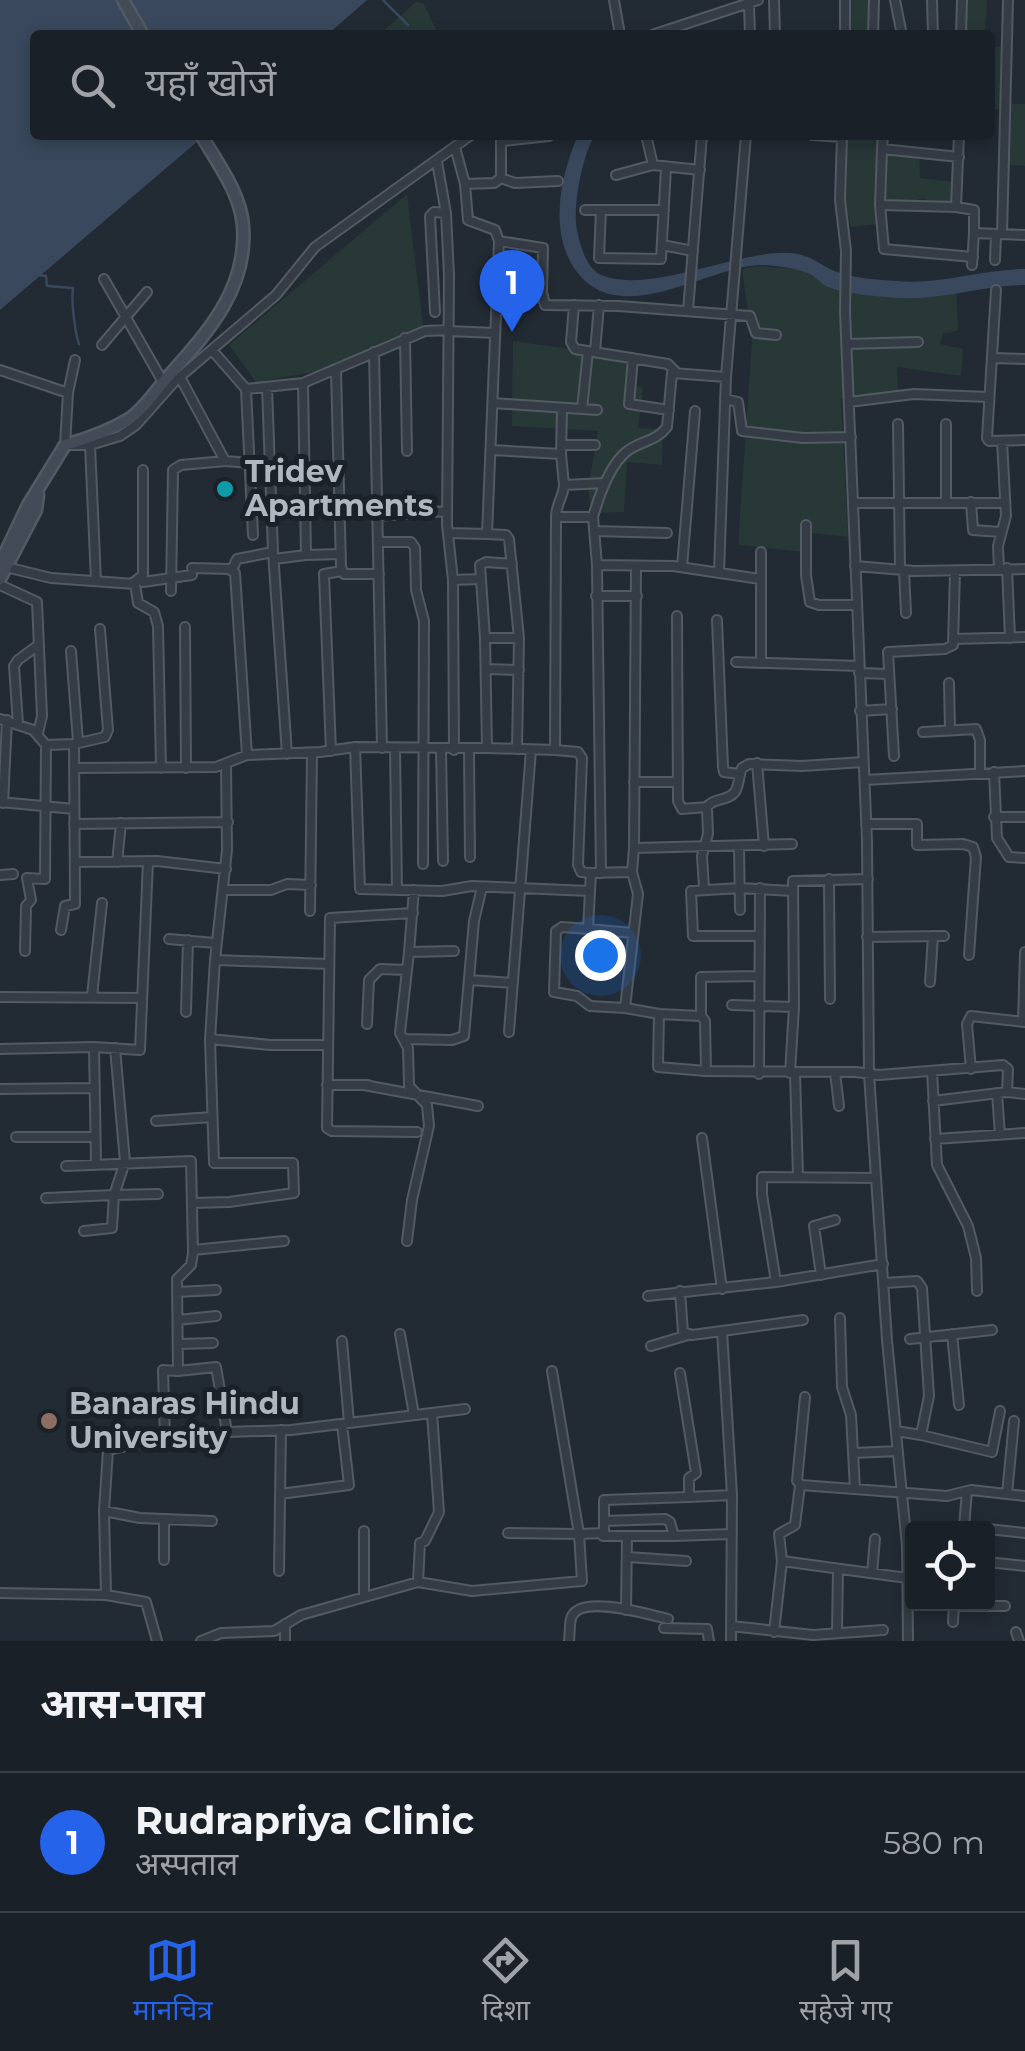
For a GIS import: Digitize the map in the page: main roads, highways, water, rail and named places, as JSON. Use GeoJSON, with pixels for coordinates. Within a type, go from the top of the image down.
{"type":"FeatureCollection","features":[{"type":"Feature","properties":{"kind":"main road"},"geometry":{"type":"LineString","coordinates":[[122,0],[140,30]]}},
{"type":"Feature","properties":{"kind":"main road"},"geometry":{"type":"LineString","coordinates":[[0,582],[28,505],[65,444],[91,438],[133,417],[200,340],[232,295],[243,251],[244,222],[236,196],[204,140]]}},
{"type":"Feature","properties":{"kind":"water"},"geometry":{"type":"Polygon","coordinates":[[[0,0],[367,0],[333,30],[30,30],[30,140],[199,140],[0,310],[0,0]]]}},
{"type":"Feature","properties":{"kind":"water"},"geometry":{"type":"Polygon","coordinates":[[[576,140],[592,140],[577,195],[576,220],[584,256],[601,275],[644,280],[745,258],[789,253],[844,274],[890,281],[929,281],[1025,269],[1025,285],[896,298],[835,289],[805,272],[765,265],[742,267],[662,292],[610,294],[588,283],[570,261],[564,246],[560,198],[576,140]]]}},
{"type":"Feature","properties":{"kind":"waterway"},"geometry":{"type":"LineString","coordinates":[[383,0],[408,25]]}},
{"type":"Feature","properties":{"kind":"waterway"},"geometry":{"type":"LineString","coordinates":[[38,275],[46,276],[47,286],[73,288],[79,344]]}},
{"type":"Feature","properties":{"kind":"place","name":"Rudrapriya Clinic"},"geometry":{"type":"Point","coordinates":[512,332]}},
{"type":"Feature","properties":{"kind":"place","name":"Tridev Apartments"},"geometry":{"type":"Point","coordinates":[225,489]}},
{"type":"Feature","properties":{"kind":"place","name":"Banaras Hindu University"},"geometry":{"type":"Point","coordinates":[49,1421]}}]}
